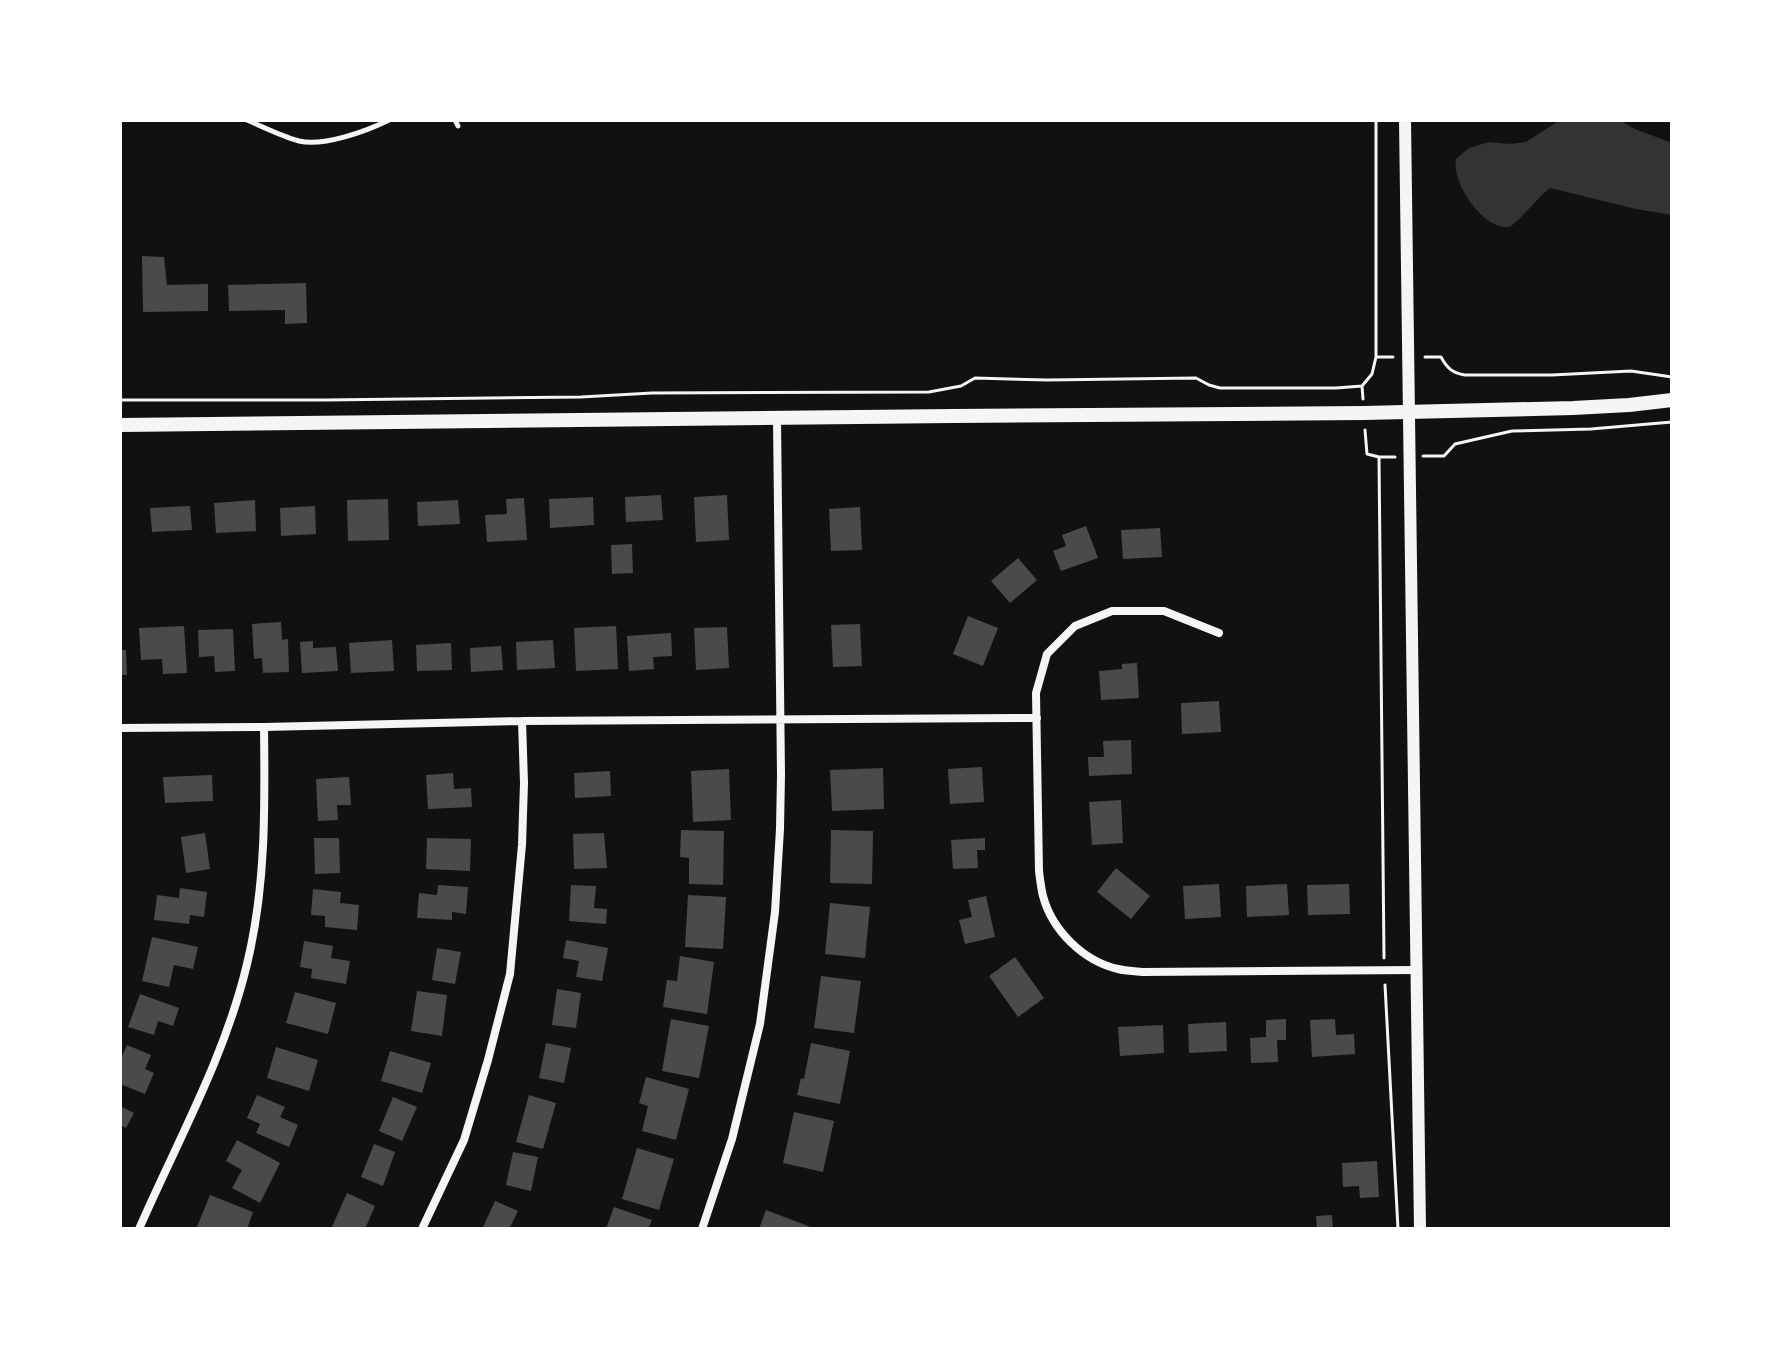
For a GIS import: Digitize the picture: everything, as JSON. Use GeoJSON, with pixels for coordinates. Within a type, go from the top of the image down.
{"type":"FeatureCollection","features":[{"type":"Feature","properties":{"kind":"main road"},"geometry":{"type":"LineString","coordinates":[[120,425],[1409,412],[1573,408],[1672,400]]}},
{"type":"Feature","properties":{"kind":"street"},"geometry":{"type":"LineString","coordinates":[[1405,120],[1420,1229]]}},
{"type":"Feature","properties":{"kind":"street"},"geometry":{"type":"LineString","coordinates":[[702,1229],[732,1139],[760,1024],[775,912],[780,829],[781,720],[777,419]]}},
{"type":"Feature","properties":{"kind":"street"},"geometry":{"type":"LineString","coordinates":[[1219,633],[1164,611],[1112,611],[1075,626],[1047,654],[1036,693],[1039,871],[1043,897],[1054,922],[1071,944],[1117,969],[1143,972],[1416,970]]}},
{"type":"Feature","properties":{"kind":"street"},"geometry":{"type":"LineString","coordinates":[[120,728],[522,721],[1037,718]]}},
{"type":"Feature","properties":{"kind":"street"},"geometry":{"type":"LineString","coordinates":[[422,1229],[464,1140],[510,974],[522,845],[522,721]]}},
{"type":"Feature","properties":{"kind":"street"},"geometry":{"type":"LineString","coordinates":[[139,1229],[211,1074],[247,965],[262,874],[264,727]]}},
{"type":"Feature","properties":{"kind":"lane"},"geometry":{"type":"LineString","coordinates":[[247,120],[302,142],[335,140],[389,120]]}},
{"type":"Feature","properties":{"kind":"path"},"geometry":{"type":"LineString","coordinates":[[120,400],[929,392],[961,386],[975,378],[1196,378],[1220,388],[1362,386],[1372,374],[1376,357],[1376,120]]}},
{"type":"Feature","properties":{"kind":"path"},"geometry":{"type":"LineString","coordinates":[[1408,357],[1441,357],[1454,374],[1465,375],[1631,371],[1672,377]]}},
{"type":"Feature","properties":{"kind":"path"},"geometry":{"type":"LineString","coordinates":[[1409,456],[1444,456],[1455,444],[1512,431],[1591,429],[1672,422]]}},
{"type":"Feature","properties":{"kind":"path"},"geometry":{"type":"LineString","coordinates":[[1379,457],[1385,970],[1398,1229]]}},
{"type":"Feature","properties":{"kind":"shaded area"},"geometry":{"type":"Polygon","coordinates":[[[1560,120],[1619,120],[1672,143],[1672,215],[1550,188],[1509,227],[1499,226],[1479,213],[1459,180],[1456,159],[1469,148],[1489,142],[1526,142],[1560,120]]]}},
{"type":"Feature","properties":{"kind":"building"},"geometry":{"type":"Polygon","coordinates":[[[142,256],[164,257],[167,285],[208,284],[208,311],[143,312],[142,256]]]}},
{"type":"Feature","properties":{"kind":"building"},"geometry":{"type":"Polygon","coordinates":[[[306,283],[307,323],[285,324],[285,310],[229,311],[228,285],[306,283]]]}},
{"type":"Feature","properties":{"kind":"building"},"geometry":{"type":"Polygon","coordinates":[[[661,495],[663,520],[626,522],[625,497],[661,495]]]}},
{"type":"Feature","properties":{"kind":"building"},"geometry":{"type":"Polygon","coordinates":[[[727,495],[729,540],[696,542],[694,497],[727,495]]]}},
{"type":"Feature","properties":{"kind":"building"},"geometry":{"type":"Polygon","coordinates":[[[593,497],[594,525],[550,528],[549,499],[593,497]]]}},
{"type":"Feature","properties":{"kind":"building"},"geometry":{"type":"Polygon","coordinates":[[[524,498],[527,540],[487,542],[485,515],[507,514],[506,499],[524,498]]]}},
{"type":"Feature","properties":{"kind":"building"},"geometry":{"type":"Polygon","coordinates":[[[388,499],[389,540],[348,541],[347,500],[388,499]]]}},
{"type":"Feature","properties":{"kind":"building"},"geometry":{"type":"Polygon","coordinates":[[[255,500],[256,531],[216,533],[214,503],[255,500]]]}},
{"type":"Feature","properties":{"kind":"building"},"geometry":{"type":"Polygon","coordinates":[[[458,500],[460,524],[418,526],[417,502],[458,500]]]}},
{"type":"Feature","properties":{"kind":"building"},"geometry":{"type":"Polygon","coordinates":[[[190,506],[192,530],[152,532],[150,508],[190,506]]]}},
{"type":"Feature","properties":{"kind":"building"},"geometry":{"type":"Polygon","coordinates":[[[315,506],[316,534],[281,536],[280,508],[315,506]]]}},
{"type":"Feature","properties":{"kind":"building"},"geometry":{"type":"Polygon","coordinates":[[[860,507],[862,550],[831,551],[829,509],[860,507]]]}},
{"type":"Feature","properties":{"kind":"building"},"geometry":{"type":"Polygon","coordinates":[[[1086,526],[1098,558],[1061,571],[1053,551],[1066,546],[1062,535],[1086,526]]]}},
{"type":"Feature","properties":{"kind":"building"},"geometry":{"type":"Polygon","coordinates":[[[1160,528],[1162,557],[1123,559],[1121,530],[1160,528]]]}},
{"type":"Feature","properties":{"kind":"building"},"geometry":{"type":"Polygon","coordinates":[[[632,544],[633,573],[612,574],[611,545],[632,544]]]}},
{"type":"Feature","properties":{"kind":"building"},"geometry":{"type":"Polygon","coordinates":[[[1018,558],[1037,580],[1010,603],[991,581],[1018,558]]]}},
{"type":"Feature","properties":{"kind":"building"},"geometry":{"type":"Polygon","coordinates":[[[968,616],[998,628],[983,666],[953,654],[968,616]]]}},
{"type":"Feature","properties":{"kind":"building"},"geometry":{"type":"Polygon","coordinates":[[[281,622],[282,640],[288,639],[289,672],[263,673],[262,658],[254,659],[252,624],[281,622]]]}},
{"type":"Feature","properties":{"kind":"building"},"geometry":{"type":"Polygon","coordinates":[[[860,624],[862,666],[833,667],[831,625],[860,624]]]}},
{"type":"Feature","properties":{"kind":"building"},"geometry":{"type":"Polygon","coordinates":[[[184,626],[187,673],[163,674],[162,659],[141,660],[139,628],[184,626]]]}},
{"type":"Feature","properties":{"kind":"building"},"geometry":{"type":"Polygon","coordinates":[[[616,626],[618,669],[576,671],[574,628],[616,626]]]}},
{"type":"Feature","properties":{"kind":"building"},"geometry":{"type":"Polygon","coordinates":[[[727,627],[729,668],[696,670],[694,628],[727,627]]]}},
{"type":"Feature","properties":{"kind":"building"},"geometry":{"type":"Polygon","coordinates":[[[233,629],[235,671],[215,672],[214,656],[199,657],[198,630],[233,629]]]}},
{"type":"Feature","properties":{"kind":"building"},"geometry":{"type":"Polygon","coordinates":[[[671,633],[672,656],[653,657],[654,669],[629,671],[627,636],[671,633]]]}},
{"type":"Feature","properties":{"kind":"building"},"geometry":{"type":"Polygon","coordinates":[[[392,640],[394,671],[351,673],[349,643],[392,640]]]}},
{"type":"Feature","properties":{"kind":"building"},"geometry":{"type":"Polygon","coordinates":[[[553,640],[555,668],[517,670],[516,642],[553,640]]]}},
{"type":"Feature","properties":{"kind":"building"},"geometry":{"type":"Polygon","coordinates":[[[313,641],[313,648],[336,647],[338,671],[302,673],[300,642],[313,641]]]}},
{"type":"Feature","properties":{"kind":"building"},"geometry":{"type":"Polygon","coordinates":[[[451,643],[452,670],[417,671],[416,645],[451,643]]]}},
{"type":"Feature","properties":{"kind":"building"},"geometry":{"type":"Polygon","coordinates":[[[501,646],[503,670],[471,672],[470,648],[501,646]]]}},
{"type":"Feature","properties":{"kind":"building"},"geometry":{"type":"Polygon","coordinates":[[[120,650],[126,650],[127,675],[120,675],[120,650]]]}},
{"type":"Feature","properties":{"kind":"building"},"geometry":{"type":"Polygon","coordinates":[[[1137,663],[1139,698],[1101,700],[1099,671],[1122,669],[1122,664],[1137,663]]]}},
{"type":"Feature","properties":{"kind":"building"},"geometry":{"type":"Polygon","coordinates":[[[1219,701],[1221,732],[1182,734],[1181,703],[1219,701]]]}},
{"type":"Feature","properties":{"kind":"building"},"geometry":{"type":"Polygon","coordinates":[[[1131,740],[1132,774],[1089,776],[1088,757],[1104,757],[1103,741],[1131,740]]]}},
{"type":"Feature","properties":{"kind":"building"},"geometry":{"type":"Polygon","coordinates":[[[982,767],[984,802],[950,804],[948,769],[982,767]]]}},
{"type":"Feature","properties":{"kind":"building"},"geometry":{"type":"Polygon","coordinates":[[[883,768],[884,809],[832,811],[830,770],[883,768]]]}},
{"type":"Feature","properties":{"kind":"building"},"geometry":{"type":"Polygon","coordinates":[[[729,769],[731,820],[693,822],[691,771],[729,769]]]}},
{"type":"Feature","properties":{"kind":"building"},"geometry":{"type":"Polygon","coordinates":[[[610,771],[611,796],[575,798],[574,773],[610,771]]]}},
{"type":"Feature","properties":{"kind":"building"},"geometry":{"type":"Polygon","coordinates":[[[453,773],[454,789],[471,788],[472,807],[428,809],[426,775],[453,773]]]}},
{"type":"Feature","properties":{"kind":"building"},"geometry":{"type":"Polygon","coordinates":[[[212,775],[213,801],[165,803],[163,777],[212,775]]]}},
{"type":"Feature","properties":{"kind":"building"},"geometry":{"type":"Polygon","coordinates":[[[349,777],[351,805],[337,805],[338,820],[318,821],[316,779],[349,777]]]}},
{"type":"Feature","properties":{"kind":"building"},"geometry":{"type":"Polygon","coordinates":[[[1121,800],[1123,843],[1092,845],[1089,802],[1121,800]]]}},
{"type":"Feature","properties":{"kind":"building"},"geometry":{"type":"Polygon","coordinates":[[[681,830],[724,831],[723,885],[689,884],[689,858],[680,857],[681,830]]]}},
{"type":"Feature","properties":{"kind":"building"},"geometry":{"type":"Polygon","coordinates":[[[831,830],[873,831],[872,884],[830,883],[831,830]]]}},
{"type":"Feature","properties":{"kind":"building"},"geometry":{"type":"Polygon","coordinates":[[[205,833],[210,869],[186,873],[181,837],[205,833]]]}},
{"type":"Feature","properties":{"kind":"building"},"geometry":{"type":"Polygon","coordinates":[[[604,833],[607,868],[574,869],[573,834],[604,833]]]}},
{"type":"Feature","properties":{"kind":"building"},"geometry":{"type":"Polygon","coordinates":[[[314,838],[339,838],[340,873],[315,874],[314,838]]]}},
{"type":"Feature","properties":{"kind":"building"},"geometry":{"type":"Polygon","coordinates":[[[427,838],[471,839],[470,871],[426,869],[427,838]]]}},
{"type":"Feature","properties":{"kind":"building"},"geometry":{"type":"Polygon","coordinates":[[[985,838],[985,850],[977,850],[978,868],[953,869],[951,840],[985,838]]]}},
{"type":"Feature","properties":{"kind":"building"},"geometry":{"type":"Polygon","coordinates":[[[1116,868],[1150,896],[1131,919],[1097,892],[1116,868]]]}},
{"type":"Feature","properties":{"kind":"building"},"geometry":{"type":"Polygon","coordinates":[[[1219,884],[1221,917],[1185,919],[1183,886],[1219,884]]]}},
{"type":"Feature","properties":{"kind":"building"},"geometry":{"type":"Polygon","coordinates":[[[1287,884],[1289,915],[1247,917],[1246,886],[1287,884]]]}},
{"type":"Feature","properties":{"kind":"building"},"geometry":{"type":"Polygon","coordinates":[[[1349,884],[1350,914],[1308,915],[1307,885],[1349,884]]]}},
{"type":"Feature","properties":{"kind":"building"},"geometry":{"type":"Polygon","coordinates":[[[438,885],[468,887],[466,914],[452,912],[452,920],[417,918],[419,893],[437,895],[438,885]]]}},
{"type":"Feature","properties":{"kind":"building"},"geometry":{"type":"Polygon","coordinates":[[[571,885],[596,886],[594,908],[607,909],[606,924],[569,921],[571,885]]]}},
{"type":"Feature","properties":{"kind":"building"},"geometry":{"type":"Polygon","coordinates":[[[180,888],[207,892],[204,917],[190,915],[189,924],[154,920],[157,895],[179,898],[180,888]]]}},
{"type":"Feature","properties":{"kind":"building"},"geometry":{"type":"Polygon","coordinates":[[[313,889],[341,892],[340,903],[359,905],[357,930],[325,927],[325,916],[311,915],[313,889]]]}},
{"type":"Feature","properties":{"kind":"building"},"geometry":{"type":"Polygon","coordinates":[[[688,895],[726,897],[723,949],[685,947],[688,895]]]}},
{"type":"Feature","properties":{"kind":"building"},"geometry":{"type":"Polygon","coordinates":[[[986,896],[995,937],[965,944],[959,920],[972,917],[968,900],[986,896]]]}},
{"type":"Feature","properties":{"kind":"building"},"geometry":{"type":"Polygon","coordinates":[[[830,903],[870,907],[865,958],[825,954],[830,903]]]}},
{"type":"Feature","properties":{"kind":"building"},"geometry":{"type":"Polygon","coordinates":[[[152,937],[198,947],[193,969],[174,965],[169,987],[142,981],[152,937]]]}},
{"type":"Feature","properties":{"kind":"building"},"geometry":{"type":"Polygon","coordinates":[[[566,940],[608,948],[602,981],[576,977],[579,961],[563,958],[566,940]]]}},
{"type":"Feature","properties":{"kind":"building"},"geometry":{"type":"Polygon","coordinates":[[[304,941],[333,946],[331,958],[350,961],[346,984],[311,978],[312,969],[300,967],[304,941]]]}},
{"type":"Feature","properties":{"kind":"building"},"geometry":{"type":"Polygon","coordinates":[[[437,948],[461,952],[455,984],[432,980],[437,948]]]}},
{"type":"Feature","properties":{"kind":"building"},"geometry":{"type":"Polygon","coordinates":[[[680,956],[714,962],[707,1014],[663,1007],[667,980],[677,981],[680,956]]]}},
{"type":"Feature","properties":{"kind":"building"},"geometry":{"type":"Polygon","coordinates":[[[1015,957],[1044,998],[1018,1017],[989,976],[1015,957]]]}},
{"type":"Feature","properties":{"kind":"building"},"geometry":{"type":"Polygon","coordinates":[[[821,976],[861,981],[854,1033],[814,1028],[821,976]]]}},
{"type":"Feature","properties":{"kind":"building"},"geometry":{"type":"Polygon","coordinates":[[[557,989],[581,993],[576,1028],[552,1025],[557,989]]]}},
{"type":"Feature","properties":{"kind":"building"},"geometry":{"type":"Polygon","coordinates":[[[417,991],[447,995],[442,1036],[411,1031],[417,991]]]}},
{"type":"Feature","properties":{"kind":"building"},"geometry":{"type":"Polygon","coordinates":[[[295,992],[336,1003],[328,1034],[286,1023],[295,992]]]}},
{"type":"Feature","properties":{"kind":"building"},"geometry":{"type":"Polygon","coordinates":[[[140,994],[179,1008],[173,1026],[158,1021],[154,1035],[128,1027],[140,994]]]}},
{"type":"Feature","properties":{"kind":"building"},"geometry":{"type":"Polygon","coordinates":[[[671,1019],[709,1026],[699,1078],[662,1071],[671,1019]]]}},
{"type":"Feature","properties":{"kind":"building"},"geometry":{"type":"Polygon","coordinates":[[[1286,1019],[1286,1040],[1277,1040],[1278,1062],[1251,1063],[1250,1038],[1266,1037],[1266,1020],[1286,1019]]]}},
{"type":"Feature","properties":{"kind":"building"},"geometry":{"type":"Polygon","coordinates":[[[1335,1019],[1336,1035],[1354,1034],[1355,1054],[1312,1057],[1310,1020],[1335,1019]]]}},
{"type":"Feature","properties":{"kind":"building"},"geometry":{"type":"Polygon","coordinates":[[[1226,1022],[1227,1051],[1189,1053],[1188,1024],[1226,1022]]]}},
{"type":"Feature","properties":{"kind":"building"},"geometry":{"type":"Polygon","coordinates":[[[1163,1025],[1164,1053],[1120,1056],[1118,1027],[1163,1025]]]}},
{"type":"Feature","properties":{"kind":"building"},"geometry":{"type":"Polygon","coordinates":[[[546,1043],[571,1048],[564,1083],[539,1078],[546,1043]]]}},
{"type":"Feature","properties":{"kind":"building"},"geometry":{"type":"Polygon","coordinates":[[[811,1043],[850,1051],[840,1104],[797,1095],[801,1078],[804,1079],[811,1043]]]}},
{"type":"Feature","properties":{"kind":"building"},"geometry":{"type":"Polygon","coordinates":[[[127,1045],[151,1055],[145,1069],[154,1073],[145,1094],[120,1084],[120,1055],[127,1045]]]}},
{"type":"Feature","properties":{"kind":"building"},"geometry":{"type":"Polygon","coordinates":[[[276,1047],[318,1060],[309,1091],[267,1078],[276,1047]]]}},
{"type":"Feature","properties":{"kind":"building"},"geometry":{"type":"Polygon","coordinates":[[[390,1051],[431,1063],[422,1093],[381,1081],[390,1051]]]}},
{"type":"Feature","properties":{"kind":"building"},"geometry":{"type":"Polygon","coordinates":[[[646,1077],[689,1089],[676,1140],[642,1131],[648,1106],[639,1103],[646,1077]]]}},
{"type":"Feature","properties":{"kind":"building"},"geometry":{"type":"Polygon","coordinates":[[[257,1095],[285,1107],[280,1117],[298,1125],[289,1147],[256,1133],[260,1124],[247,1118],[257,1095]]]}},
{"type":"Feature","properties":{"kind":"building"},"geometry":{"type":"Polygon","coordinates":[[[529,1095],[556,1103],[543,1149],[516,1142],[529,1095]]]}},
{"type":"Feature","properties":{"kind":"building"},"geometry":{"type":"Polygon","coordinates":[[[393,1097],[417,1107],[402,1141],[379,1131],[393,1097]]]}},
{"type":"Feature","properties":{"kind":"building"},"geometry":{"type":"Polygon","coordinates":[[[120,1106],[134,1113],[126,1128],[120,1125],[120,1106]]]}},
{"type":"Feature","properties":{"kind":"building"},"geometry":{"type":"Polygon","coordinates":[[[794,1112],[834,1121],[823,1172],[783,1163],[794,1112]]]}},
{"type":"Feature","properties":{"kind":"building"},"geometry":{"type":"Polygon","coordinates":[[[237,1140],[280,1163],[260,1203],[232,1188],[242,1170],[226,1161],[237,1140]]]}},
{"type":"Feature","properties":{"kind":"building"},"geometry":{"type":"Polygon","coordinates":[[[374,1144],[395,1152],[383,1186],[361,1177],[374,1144]]]}},
{"type":"Feature","properties":{"kind":"building"},"geometry":{"type":"Polygon","coordinates":[[[637,1148],[674,1159],[659,1210],[622,1199],[637,1148]]]}},
{"type":"Feature","properties":{"kind":"building"},"geometry":{"type":"Polygon","coordinates":[[[513,1152],[538,1157],[531,1191],[506,1185],[513,1152]]]}},
{"type":"Feature","properties":{"kind":"building"},"geometry":{"type":"Polygon","coordinates":[[[1377,1161],[1379,1197],[1360,1198],[1359,1186],[1343,1187],[1342,1163],[1377,1161]]]}},
{"type":"Feature","properties":{"kind":"building"},"geometry":{"type":"Polygon","coordinates":[[[347,1193],[375,1206],[365,1229],[331,1229],[347,1193]]]}},
{"type":"Feature","properties":{"kind":"building"},"geometry":{"type":"Polygon","coordinates":[[[210,1195],[253,1212],[247,1229],[196,1229],[210,1195]]]}},
{"type":"Feature","properties":{"kind":"building"},"geometry":{"type":"Polygon","coordinates":[[[495,1201],[518,1211],[509,1229],[482,1229],[495,1201]]]}},
{"type":"Feature","properties":{"kind":"building"},"geometry":{"type":"Polygon","coordinates":[[[614,1207],[652,1220],[648,1229],[606,1229],[614,1207]]]}},
{"type":"Feature","properties":{"kind":"building"},"geometry":{"type":"Polygon","coordinates":[[[766,1210],[816,1229],[759,1229],[766,1210]]]}},
{"type":"Feature","properties":{"kind":"building"},"geometry":{"type":"Polygon","coordinates":[[[1332,1215],[1333,1229],[1317,1229],[1316,1216],[1332,1215]]]}}]}
